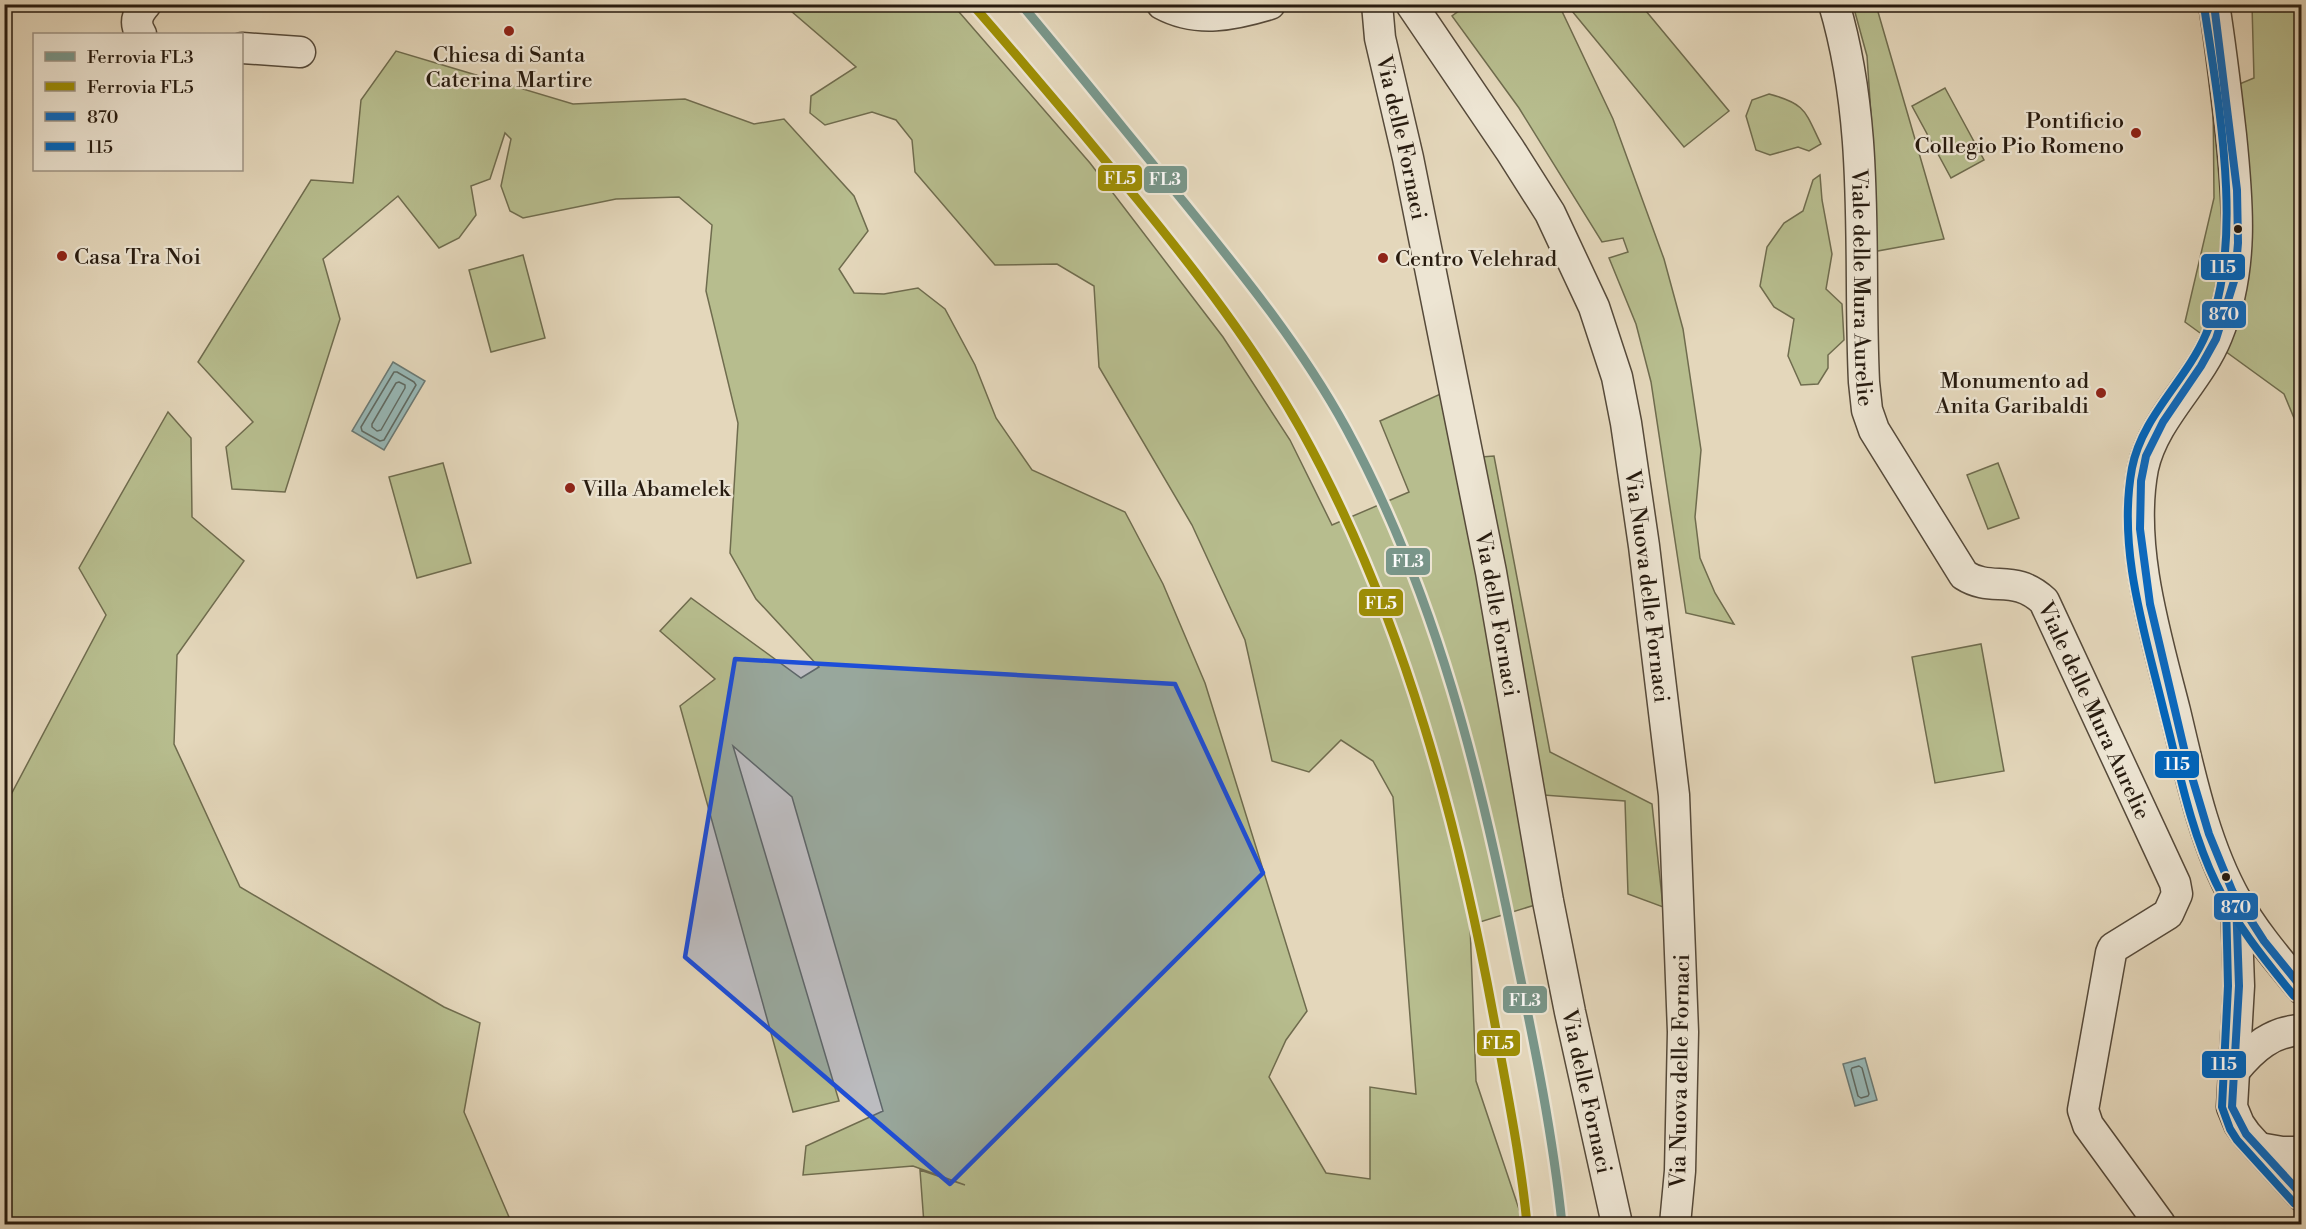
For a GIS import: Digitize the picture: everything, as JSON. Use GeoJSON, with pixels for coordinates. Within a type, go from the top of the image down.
{"type":"FeatureCollection","features":[{"type":"Feature","properties":{"kind":"street"},"geometry":{"type":"LineString","coordinates":[[141,33],[137,25],[138,18],[146,4]]}},
{"type":"Feature","properties":{"kind":"street"},"geometry":{"type":"LineString","coordinates":[[1162,4],[1184,13],[1218,16],[1270,4]]}},
{"type":"Feature","properties":{"kind":"street","name":"Via delle Fornaci"},"geometry":{"type":"LineString","coordinates":[[1377,4],[1380,38],[1408,159],[1491,572],[1550,912],[1617,1224]]}},
{"type":"Feature","properties":{"kind":"street","name":"Via Nuova delle Fornaci"},"geometry":{"type":"LineString","coordinates":[[1411,4],[1550,213],[1594,307],[1617,377],[1644,546],[1674,795],[1683,1032],[1681,1161],[1675,1224]]}},
{"type":"Feature","properties":{"kind":"street","name":"Viale delle Mura Aurelie"},"geometry":{"type":"LineString","coordinates":[[1834,4],[1848,57],[1858,124],[1864,382],[1874,430],[1964,575],[1984,583],[2028,588],[2044,601],[2175,883],[2177,894],[2168,914],[2114,948],[2111,953],[2083,1110],[2088,1125],[2160,1224]]}},
{"type":"Feature","properties":{"kind":"street"},"geometry":{"type":"LineString","coordinates":[[2214,4],[2237,190],[2238,243],[2235,278],[2216,339],[2201,366],[2163,422],[2146,456],[2140,491],[2140,536],[2150,604],[2186,757],[2209,834],[2236,900],[2301,989]]}},
{"type":"Feature","properties":{"kind":"street"},"geometry":{"type":"LineString","coordinates":[[243,48],[300,52]]}},
{"type":"Feature","properties":{"kind":"street"},"geometry":{"type":"LineString","coordinates":[[2236,900],[2239,986],[2235,1070],[2231,1098],[2234,1113],[2246,1134],[2301,1196]]}},
{"type":"Feature","properties":{"kind":"street"},"geometry":{"type":"LineString","coordinates":[[2235,1070],[2249,1053],[2266,1040],[2282,1032],[2301,1030]]}},
{"type":"Feature","properties":{"kind":"street"},"geometry":{"type":"LineString","coordinates":[[2259,1148],[2282,1152],[2301,1152]]}},
{"type":"Feature","properties":{"kind":"highlighted area"},"geometry":{"type":"Polygon","coordinates":[[[735,659],[1175,684],[1263,873],[950,1184],[685,957],[735,659]]]}},
{"type":"Feature","properties":{"kind":"green space"},"geometry":{"type":"Polygon","coordinates":[[[784,5],[953,5],[1090,163],[1223,337],[1290,440],[1332,525],[1409,492],[1380,421],[1454,388],[1467,458],[1494,456],[1550,752],[1652,804],[1663,907],[1628,894],[1625,801],[1530,794],[1548,901],[1470,925],[1476,1081],[1524,1224],[924,1224],[920,1170],[965,1185],[913,1166],[803,1175],[806,1146],[883,1111],[792,797],[733,746],[839,1101],[793,1112],[680,706],[715,679],[660,631],[691,598],[801,678],[819,667],[756,599],[730,553],[738,423],[706,291],[712,225],[679,197],[616,199],[523,218],[510,211],[501,186],[511,139],[505,133],[490,179],[471,186],[476,215],[459,238],[439,248],[398,196],[323,259],[340,319],[285,492],[232,489],[226,447],[253,422],[198,362],[311,180],[353,183],[361,100],[396,51],[573,104],[685,99],[754,124],[784,119],[854,196],[868,231],[839,269],[854,293],[884,294],[918,288],[945,309],[975,365],[996,418],[1032,470],[1125,512],[1163,584],[1205,683],[1307,1011],[1286,1040],[1269,1077],[1326,1173],[1370,1179],[1370,1087],[1416,1094],[1393,797],[1373,761],[1341,740],[1309,772],[1272,761],[1245,640],[1192,525],[1099,367],[1094,286],[1057,264],[995,265],[915,172],[912,140],[896,120],[872,112],[825,125],[810,113],[811,96],[856,67],[784,5]]]}},
{"type":"Feature","properties":{"kind":"green space"},"geometry":{"type":"Polygon","coordinates":[[[1467,5],[1559,5],[1613,119],[1664,259],[1683,329],[1701,450],[1695,517],[1700,558],[1715,593],[1734,624],[1686,613],[1651,382],[1636,324],[1609,258],[1628,252],[1623,238],[1602,242],[1519,108],[1452,16],[1467,5]]]}},
{"type":"Feature","properties":{"kind":"green space"},"geometry":{"type":"Polygon","coordinates":[[[1567,5],[1641,5],[1729,111],[1684,147],[1567,5]]]}},
{"type":"Feature","properties":{"kind":"green space"},"geometry":{"type":"Polygon","coordinates":[[[1853,5],[1876,5],[1944,239],[1872,252],[1874,160],[1867,56],[1853,5]]]}},
{"type":"Feature","properties":{"kind":"green space"},"geometry":{"type":"Polygon","coordinates":[[[2252,5],[2301,5],[2301,435],[2284,394],[2185,322],[2214,198],[2213,95],[2254,78],[2252,5]]]}},
{"type":"Feature","properties":{"kind":"green space"},"geometry":{"type":"Polygon","coordinates":[[[1945,88],[1984,160],[1951,178],[1912,106],[1945,88]]]}},
{"type":"Feature","properties":{"kind":"green space"},"geometry":{"type":"Polygon","coordinates":[[[1769,94],[1798,106],[1808,117],[1821,144],[1809,151],[1798,147],[1770,155],[1756,150],[1746,116],[1752,100],[1769,94]]]}},
{"type":"Feature","properties":{"kind":"green space"},"geometry":{"type":"Polygon","coordinates":[[[1820,175],[1832,254],[1826,289],[1842,304],[1844,340],[1828,355],[1828,368],[1818,384],[1801,385],[1788,356],[1794,319],[1774,307],[1760,286],[1767,247],[1784,223],[1803,211],[1813,180],[1820,175]]]}},
{"type":"Feature","properties":{"kind":"green space"},"geometry":{"type":"Polygon","coordinates":[[[523,255],[545,338],[491,352],[469,270],[523,255]]]}},
{"type":"Feature","properties":{"kind":"green space"},"geometry":{"type":"Polygon","coordinates":[[[168,412],[191,438],[192,517],[244,561],[177,655],[174,744],[240,887],[444,1007],[480,1023],[464,1112],[512,1224],[5,1224],[5,806],[106,615],[79,568],[168,412]]]}},
{"type":"Feature","properties":{"kind":"green space"},"geometry":{"type":"Polygon","coordinates":[[[443,463],[471,563],[417,578],[389,477],[443,463]]]}},
{"type":"Feature","properties":{"kind":"green space"},"geometry":{"type":"Polygon","coordinates":[[[1998,463],[2019,518],[1988,529],[1967,475],[1998,463]]]}},
{"type":"Feature","properties":{"kind":"green space"},"geometry":{"type":"Polygon","coordinates":[[[1981,644],[2004,771],[1935,783],[1912,657],[1981,644]]]}},
{"type":"Feature","properties":{"kind":"water"},"geometry":{"type":"Polygon","coordinates":[[[393,362],[425,381],[384,450],[352,431],[393,362]]]}},
{"type":"Feature","properties":{"kind":"water"},"geometry":{"type":"Polygon","coordinates":[[[1865,1058],[1877,1100],[1855,1106],[1843,1064],[1865,1058]]]}},
{"type":"Feature","properties":{"kind":"rail line","name":"FL5"},"geometry":{"type":"LineString","coordinates":[[972,4],[1117,174],[1244,338],[1300,428],[1337,499],[1370,573],[1399,649],[1447,804],[1483,962],[1514,1132],[1527,1224]]}},
{"type":"Feature","properties":{"kind":"rail line","name":"FL3"},"geometry":{"type":"LineString","coordinates":[[1021,4],[1197,218],[1287,335],[1328,396],[1378,491],[1406,555],[1430,621],[1471,755],[1503,892],[1537,1059],[1549,1125],[1562,1224]]}},
{"type":"Feature","properties":{"kind":"transit line","name":"870"},"geometry":{"type":"LineString","coordinates":[[2214,4],[2237,190],[2238,243],[2235,278],[2216,339],[2201,366],[2163,422],[2146,456],[2141,481],[2140,529],[2150,604],[2186,757],[2209,834],[2236,900],[2239,986],[2232,1107],[2246,1134],[2302,1195]]}},
{"type":"Feature","properties":{"kind":"transit line","name":"115"},"geometry":{"type":"LineString","coordinates":[[2204,6],[2216,85],[2225,172],[2227,216],[2225,259],[2218,298],[2206,334],[2155,415],[2137,449],[2128,498],[2128,529],[2135,591],[2186,799],[2199,842],[2216,883],[2233,913],[2252,942],[2294,996]]}},
{"type":"Feature","properties":{"kind":"transit line","name":"870"},"geometry":{"type":"LineString","coordinates":[[2232,891],[2264,941],[2302,988]]}},
{"type":"Feature","properties":{"kind":"transit line","name":"115"},"geometry":{"type":"LineString","coordinates":[[2226,900],[2228,986],[2222,1107],[2230,1129],[2237,1140],[2294,1203]]}},
{"type":"Feature","properties":{"kind":"place","name":"Chiesa di Santa Caterina Martire"},"geometry":{"type":"Point","coordinates":[509,31]}},
{"type":"Feature","properties":{"kind":"place","name":"Pontificio Collegio Pio Romeno"},"geometry":{"type":"Point","coordinates":[2136,133]}},
{"type":"Feature","properties":{"kind":"place","name":"Casa Tra Noi"},"geometry":{"type":"Point","coordinates":[62,256]}},
{"type":"Feature","properties":{"kind":"place","name":"Centro Velehrad"},"geometry":{"type":"Point","coordinates":[1383,258]}},
{"type":"Feature","properties":{"kind":"place","name":"Monumento ad Anita Garibaldi"},"geometry":{"type":"Point","coordinates":[2101,393]}},
{"type":"Feature","properties":{"kind":"place","name":"Villa Abamelek"},"geometry":{"type":"Point","coordinates":[570,488]}}]}
